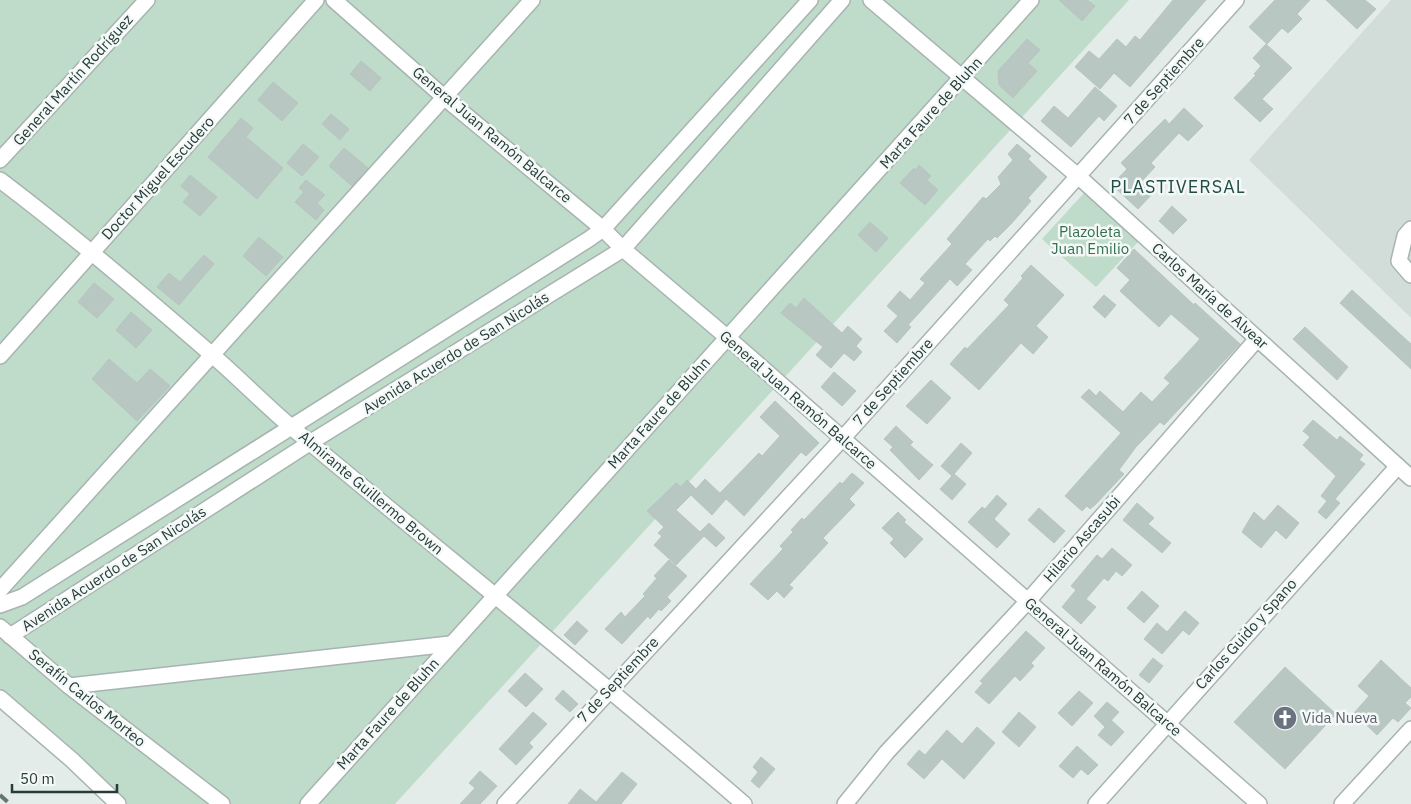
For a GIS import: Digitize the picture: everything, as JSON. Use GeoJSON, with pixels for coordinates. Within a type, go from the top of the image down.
{"type":"FeatureCollection","features":[{"type":"Feature","properties":{"kind":"street","name":"General Martín Rodríguez"},"geometry":{"type":"LineString","coordinates":[[0,160],[147,0]]}},
{"type":"Feature","properties":{"kind":"street","name":"Doctor Miguel Escudero"},"geometry":{"type":"LineString","coordinates":[[0,356],[316,0]]}},
{"type":"Feature","properties":{"kind":"street","name":"General Juan Ramón Balcarce"},"geometry":{"type":"LineString","coordinates":[[334,0],[445,98],[603,229],[623,249],[728,338],[1027,602],[1168,722],[1259,804]]}},
{"type":"Feature","properties":{"kind":"street"},"geometry":{"type":"LineString","coordinates":[[0,590],[532,0]]}},
{"type":"Feature","properties":{"kind":"street","name":"Avenida Acuerdo de San Nicolás"},"geometry":{"type":"LineString","coordinates":[[0,604],[22,597],[603,229],[810,0]]}},
{"type":"Feature","properties":{"kind":"street","name":"Avenida Acuerdo de San Nicolás"},"geometry":{"type":"LineString","coordinates":[[5,632],[623,249],[842,0]]}},
{"type":"Feature","properties":{"kind":"street","name":"Carlos María de Alvear"},"geometry":{"type":"LineString","coordinates":[[871,0],[964,77],[1078,177],[1411,478]]}},
{"type":"Feature","properties":{"kind":"street","name":"Marta Faure de Bluhn"},"geometry":{"type":"LineString","coordinates":[[308,804],[494,594],[964,77],[1031,0]]}},
{"type":"Feature","properties":{"kind":"street","name":"7 de Septiembre"},"geometry":{"type":"LineString","coordinates":[[505,804],[610,688],[842,439],[1236,0]]}},
{"type":"Feature","properties":{"kind":"street","name":"Almirante Guillermo Brown"},"geometry":{"type":"LineString","coordinates":[[0,180],[92,252],[291,426],[610,688],[744,804]]}},
{"type":"Feature","properties":{"kind":"street"},"geometry":{"type":"LineString","coordinates":[[1411,230],[1405,236],[1399,261],[1411,275]]}},
{"type":"Feature","properties":{"kind":"street","name":"Hilario Ascasubi"},"geometry":{"type":"LineString","coordinates":[[845,804],[887,752],[1027,602],[1257,339]]}},
{"type":"Feature","properties":{"kind":"street","name":"Carlos Guido y Spano"},"geometry":{"type":"LineString","coordinates":[[1096,804],[1398,466]]}},
{"type":"Feature","properties":{"kind":"street","name":"Serafín Carlos Morteo"},"geometry":{"type":"LineString","coordinates":[[5,632],[69,686],[222,804]]}},
{"type":"Feature","properties":{"kind":"street"},"geometry":{"type":"LineString","coordinates":[[69,686],[450,644]]}},
{"type":"Feature","properties":{"kind":"street"},"geometry":{"type":"LineString","coordinates":[[0,698],[72,760],[118,804]]}},
{"type":"Feature","properties":{"kind":"street"},"geometry":{"type":"LineString","coordinates":[[1342,804],[1411,729]]}},
{"type":"Feature","properties":{"kind":"shaded area"},"geometry":{"type":"Polygon","coordinates":[[[1391,0],[1411,0],[1411,318],[1249,160],[1391,0]]]}},
{"type":"Feature","properties":{"kind":"green space"},"geometry":{"type":"Polygon","coordinates":[[[0,0],[1129,0],[395,804],[118,804],[0,699],[0,0]]]}},
{"type":"Feature","properties":{"kind":"green space","name":"Plazoleta Juan Emilio"},"geometry":{"type":"Polygon","coordinates":[[[1084,193],[1138,242],[1096,287],[1042,239],[1084,193]]]}},
{"type":"Feature","properties":{"kind":"building"},"geometry":{"type":"Polygon","coordinates":[[[1059,0],[1087,0],[1095,6],[1082,21],[1059,0]]]}},
{"type":"Feature","properties":{"kind":"building"},"geometry":{"type":"Polygon","coordinates":[[[1173,0],[1206,0],[1130,87],[1114,73],[1100,89],[1075,67],[1089,51],[1099,59],[1117,39],[1126,47],[1135,36],[1140,40],[1173,0]]]}},
{"type":"Feature","properties":{"kind":"building"},"geometry":{"type":"Polygon","coordinates":[[[1275,0],[1310,0],[1297,14],[1302,19],[1288,33],[1282,28],[1267,44],[1249,27],[1275,0]]]}},
{"type":"Feature","properties":{"kind":"building"},"geometry":{"type":"Polygon","coordinates":[[[1326,0],[1365,0],[1376,9],[1357,29],[1326,0]]]}},
{"type":"Feature","properties":{"kind":"building"},"geometry":{"type":"Polygon","coordinates":[[[1027,39],[1040,50],[1028,63],[1037,71],[1013,98],[999,85],[998,71],[1027,39]]]}},
{"type":"Feature","properties":{"kind":"building"},"geometry":{"type":"Polygon","coordinates":[[[1266,44],[1292,68],[1262,99],[1273,109],[1260,122],[1234,98],[1256,75],[1254,74],[1261,66],[1253,58],[1266,44]]]}},
{"type":"Feature","properties":{"kind":"building"},"geometry":{"type":"Polygon","coordinates":[[[361,61],[381,78],[370,91],[350,74],[361,61]]]}},
{"type":"Feature","properties":{"kind":"building"},"geometry":{"type":"Polygon","coordinates":[[[273,82],[298,103],[282,121],[258,100],[273,82]]]}},
{"type":"Feature","properties":{"kind":"building"},"geometry":{"type":"Polygon","coordinates":[[[1095,87],[1117,106],[1104,121],[1099,116],[1071,147],[1041,121],[1054,106],[1068,118],[1095,87]]]}},
{"type":"Feature","properties":{"kind":"building"},"geometry":{"type":"Polygon","coordinates":[[[1184,108],[1203,126],[1188,141],[1179,133],[1151,163],[1155,167],[1141,182],[1153,193],[1138,209],[1112,185],[1127,169],[1121,163],[1165,119],[1169,124],[1184,108]]]}},
{"type":"Feature","properties":{"kind":"building"},"geometry":{"type":"Polygon","coordinates":[[[331,114],[349,129],[340,140],[322,124],[331,114]]]}},
{"type":"Feature","properties":{"kind":"building"},"geometry":{"type":"Polygon","coordinates":[[[241,118],[253,128],[246,137],[283,168],[257,199],[208,157],[241,118]]]}},
{"type":"Feature","properties":{"kind":"building"},"geometry":{"type":"Polygon","coordinates":[[[303,144],[319,157],[302,176],[287,163],[303,144]]]}},
{"type":"Feature","properties":{"kind":"building"},"geometry":{"type":"Polygon","coordinates":[[[1017,144],[1031,156],[1028,159],[1047,177],[1028,198],[1031,201],[1012,223],[997,238],[995,236],[990,241],[988,239],[965,264],[972,270],[957,286],[950,279],[908,325],[911,327],[897,343],[884,331],[898,316],[887,306],[900,291],[910,300],[925,283],[920,279],[952,244],[947,239],[983,197],[986,199],[1001,184],[998,177],[1013,160],[1008,154],[1017,144]]]}},
{"type":"Feature","properties":{"kind":"building"},"geometry":{"type":"Polygon","coordinates":[[[344,148],[368,168],[352,186],[329,166],[344,148]]]}},
{"type":"Feature","properties":{"kind":"building"},"geometry":{"type":"Polygon","coordinates":[[[919,165],[931,176],[927,180],[938,190],[925,205],[900,183],[914,168],[916,170],[919,165]]]}},
{"type":"Feature","properties":{"kind":"building"},"geometry":{"type":"Polygon","coordinates":[[[190,175],[217,197],[200,216],[183,202],[190,194],[181,186],[190,175]]]}},
{"type":"Feature","properties":{"kind":"building"},"geometry":{"type":"Polygon","coordinates":[[[306,180],[325,195],[317,203],[324,210],[316,220],[295,202],[304,192],[299,188],[306,180]]]}},
{"type":"Feature","properties":{"kind":"building"},"geometry":{"type":"Polygon","coordinates":[[[1172,206],[1187,220],[1173,234],[1159,221],[1172,206]]]}},
{"type":"Feature","properties":{"kind":"building"},"geometry":{"type":"Polygon","coordinates":[[[870,222],[888,238],[876,252],[858,235],[870,222]]]}},
{"type":"Feature","properties":{"kind":"building"},"geometry":{"type":"Polygon","coordinates":[[[259,237],[283,257],[266,276],[243,256],[259,237]]]}},
{"type":"Feature","properties":{"kind":"building"},"geometry":{"type":"Polygon","coordinates":[[[1134,249],[1194,305],[1195,303],[1240,344],[1164,425],[1160,422],[1136,447],[1119,470],[1124,474],[1096,504],[1090,509],[1087,506],[1082,511],[1065,496],[1121,433],[1081,397],[1089,389],[1096,396],[1100,391],[1123,412],[1141,392],[1152,402],[1170,383],[1164,378],[1200,339],[1171,314],[1159,327],[1120,291],[1130,280],[1117,268],[1134,249]]]}},
{"type":"Feature","properties":{"kind":"building"},"geometry":{"type":"Polygon","coordinates":[[[204,255],[214,264],[179,305],[157,287],[169,273],[180,282],[204,255]]]}},
{"type":"Feature","properties":{"kind":"building"},"geometry":{"type":"Polygon","coordinates":[[[1031,265],[1064,295],[1036,326],[1048,337],[1033,354],[1021,343],[979,390],[950,364],[1009,305],[1004,300],[1023,278],[1021,276],[1031,265]]]}},
{"type":"Feature","properties":{"kind":"building"},"geometry":{"type":"Polygon","coordinates":[[[94,283],[114,299],[97,318],[78,302],[94,283]]]}},
{"type":"Feature","properties":{"kind":"building"},"geometry":{"type":"Polygon","coordinates":[[[1352,290],[1411,344],[1411,369],[1340,303],[1352,290]]]}},
{"type":"Feature","properties":{"kind":"building"},"geometry":{"type":"Polygon","coordinates":[[[1104,295],[1116,305],[1105,318],[1093,307],[1104,295]]]}},
{"type":"Feature","properties":{"kind":"building"},"geometry":{"type":"Polygon","coordinates":[[[804,298],[842,333],[848,326],[862,339],[856,346],[862,352],[854,361],[844,353],[831,368],[816,355],[823,347],[781,313],[790,303],[796,308],[804,298]]]}},
{"type":"Feature","properties":{"kind":"building"},"geometry":{"type":"Polygon","coordinates":[[[131,312],[152,330],[136,348],[116,330],[131,312]]]}},
{"type":"Feature","properties":{"kind":"building"},"geometry":{"type":"Polygon","coordinates":[[[1305,327],[1348,367],[1337,380],[1293,339],[1305,327]]]}},
{"type":"Feature","properties":{"kind":"building"},"geometry":{"type":"Polygon","coordinates":[[[109,359],[137,383],[150,369],[170,386],[137,421],[92,379],[109,359]]]}},
{"type":"Feature","properties":{"kind":"building"},"geometry":{"type":"Polygon","coordinates":[[[834,372],[856,391],[842,406],[821,387],[834,372]]]}},
{"type":"Feature","properties":{"kind":"building"},"geometry":{"type":"Polygon","coordinates":[[[931,380],[951,398],[927,424],[906,406],[931,380]]]}},
{"type":"Feature","properties":{"kind":"building"},"geometry":{"type":"Polygon","coordinates":[[[775,401],[819,443],[806,456],[801,452],[744,516],[720,493],[759,453],[762,456],[780,436],[760,417],[775,401]]]}},
{"type":"Feature","properties":{"kind":"building"},"geometry":{"type":"Polygon","coordinates":[[[1313,420],[1337,440],[1340,436],[1363,455],[1359,460],[1365,464],[1335,499],[1340,503],[1326,519],[1318,512],[1327,501],[1321,496],[1336,476],[1303,445],[1310,437],[1303,431],[1313,420]]]}},
{"type":"Feature","properties":{"kind":"building"},"geometry":{"type":"Polygon","coordinates":[[[896,426],[913,442],[910,445],[933,465],[919,480],[890,450],[893,447],[884,439],[896,426]]]}},
{"type":"Feature","properties":{"kind":"building"},"geometry":{"type":"Polygon","coordinates":[[[961,443],[972,453],[954,474],[966,484],[952,500],[940,489],[952,476],[941,466],[961,443]]]}},
{"type":"Feature","properties":{"kind":"building"},"geometry":{"type":"Polygon","coordinates":[[[852,473],[864,483],[849,499],[855,505],[823,538],[828,543],[789,585],[793,588],[784,598],[777,591],[768,600],[750,584],[783,549],[780,546],[793,532],[791,530],[802,518],[804,520],[840,482],[842,484],[852,473]]]}},
{"type":"Feature","properties":{"kind":"building"},"geometry":{"type":"Polygon","coordinates":[[[705,479],[726,499],[712,515],[691,495],[676,510],[700,532],[709,523],[725,538],[716,547],[704,536],[676,565],[654,545],[662,536],[658,533],[664,527],[647,511],[676,483],[681,487],[687,480],[696,489],[705,479]]]}},
{"type":"Feature","properties":{"kind":"building"},"geometry":{"type":"Polygon","coordinates":[[[997,495],[1007,504],[994,519],[1010,534],[997,548],[968,522],[982,507],[985,509],[997,495]]]}},
{"type":"Feature","properties":{"kind":"building"},"geometry":{"type":"Polygon","coordinates":[[[1137,503],[1154,518],[1148,524],[1171,543],[1162,553],[1123,520],[1137,503]]]}},
{"type":"Feature","properties":{"kind":"building"},"geometry":{"type":"Polygon","coordinates":[[[1278,505],[1299,523],[1286,539],[1276,530],[1261,548],[1242,532],[1254,512],[1264,521],[1278,505]]]}},
{"type":"Feature","properties":{"kind":"building"},"geometry":{"type":"Polygon","coordinates":[[[1039,508],[1065,531],[1054,543],[1028,520],[1039,508]]]}},
{"type":"Feature","properties":{"kind":"building"},"geometry":{"type":"Polygon","coordinates":[[[898,512],[906,520],[904,522],[923,539],[905,558],[890,543],[894,539],[882,528],[898,512]]]}},
{"type":"Feature","properties":{"kind":"building"},"geometry":{"type":"Polygon","coordinates":[[[1112,548],[1132,565],[1122,576],[1116,571],[1108,581],[1104,578],[1086,599],[1096,607],[1081,624],[1062,607],[1076,590],[1071,586],[1097,555],[1102,559],[1112,548]]]}},
{"type":"Feature","properties":{"kind":"building"},"geometry":{"type":"Polygon","coordinates":[[[669,560],[687,576],[667,597],[671,601],[661,611],[659,609],[650,619],[648,616],[622,644],[605,629],[621,612],[625,617],[645,596],[643,594],[657,578],[654,576],[669,560]]]}},
{"type":"Feature","properties":{"kind":"building"},"geometry":{"type":"Polygon","coordinates":[[[1142,591],[1159,606],[1144,623],[1127,608],[1142,591]]]}},
{"type":"Feature","properties":{"kind":"building"},"geometry":{"type":"Polygon","coordinates":[[[1185,611],[1199,623],[1189,635],[1183,630],[1162,654],[1144,639],[1157,623],[1167,632],[1185,611]]]}},
{"type":"Feature","properties":{"kind":"building"},"geometry":{"type":"Polygon","coordinates":[[[577,621],[588,631],[575,645],[564,635],[577,621]]]}},
{"type":"Feature","properties":{"kind":"building"},"geometry":{"type":"Polygon","coordinates":[[[1026,631],[1045,648],[1031,663],[1034,666],[1020,681],[1015,676],[989,704],[975,692],[983,683],[980,681],[1026,631]]]}},
{"type":"Feature","properties":{"kind":"building"},"geometry":{"type":"Polygon","coordinates":[[[1153,658],[1163,666],[1149,683],[1139,675],[1153,658]]]}},
{"type":"Feature","properties":{"kind":"building"},"geometry":{"type":"Polygon","coordinates":[[[1381,660],[1411,688],[1411,697],[1405,703],[1411,708],[1398,722],[1393,718],[1377,735],[1354,713],[1369,696],[1358,686],[1381,660]]]}},
{"type":"Feature","properties":{"kind":"building","name":"Vida Nueva"},"geometry":{"type":"Polygon","coordinates":[[[1285,667],[1336,714],[1285,769],[1234,722],[1285,667]]]}},
{"type":"Feature","properties":{"kind":"building"},"geometry":{"type":"Polygon","coordinates":[[[525,673],[543,689],[526,707],[508,691],[525,673]]]}},
{"type":"Feature","properties":{"kind":"building"},"geometry":{"type":"Polygon","coordinates":[[[563,690],[578,704],[570,712],[555,699],[563,690]]]}},
{"type":"Feature","properties":{"kind":"building"},"geometry":{"type":"Polygon","coordinates":[[[1079,691],[1093,703],[1072,726],[1058,713],[1079,691]]]}},
{"type":"Feature","properties":{"kind":"building"},"geometry":{"type":"Polygon","coordinates":[[[1107,702],[1119,712],[1105,727],[1094,716],[1107,702]]]}},
{"type":"Feature","properties":{"kind":"building"},"geometry":{"type":"Polygon","coordinates":[[[533,712],[547,724],[529,743],[533,747],[516,765],[499,749],[533,712]]]}},
{"type":"Feature","properties":{"kind":"building"},"geometry":{"type":"Polygon","coordinates":[[[1019,712],[1036,727],[1019,747],[1002,732],[1019,712]]]}},
{"type":"Feature","properties":{"kind":"building"},"geometry":{"type":"Polygon","coordinates":[[[1111,720],[1124,732],[1111,746],[1098,735],[1111,720]]]}},
{"type":"Feature","properties":{"kind":"building"},"geometry":{"type":"Polygon","coordinates":[[[977,727],[995,743],[964,779],[942,759],[924,779],[907,764],[919,750],[925,755],[947,730],[962,744],[977,727]]]}},
{"type":"Feature","properties":{"kind":"building"},"geometry":{"type":"Polygon","coordinates":[[[1077,746],[1098,765],[1088,775],[1081,769],[1073,778],[1059,766],[1077,746]]]}},
{"type":"Feature","properties":{"kind":"building"},"geometry":{"type":"Polygon","coordinates":[[[761,757],[775,769],[759,788],[751,781],[758,772],[753,767],[761,757]]]}},
{"type":"Feature","properties":{"kind":"building"},"geometry":{"type":"Polygon","coordinates":[[[480,771],[497,786],[480,804],[460,804],[475,788],[469,783],[480,771]]]}},
{"type":"Feature","properties":{"kind":"building"},"geometry":{"type":"Polygon","coordinates":[[[622,772],[637,784],[621,804],[568,804],[580,789],[596,802],[622,772]]]}},
{"type":"Feature","properties":{"kind":"railway"},"geometry":{"type":"LineString","coordinates":[[0,795],[10,804]]}},
{"type":"Feature","properties":{"kind":"place","name":"Vida Nueva"},"geometry":{"type":"Point","coordinates":[1285,718]}},
{"type":"Feature","properties":{"kind":"district","name":"PLASTIVERSAL"},"geometry":{"type":"Point","coordinates":[1178,187]}}]}
